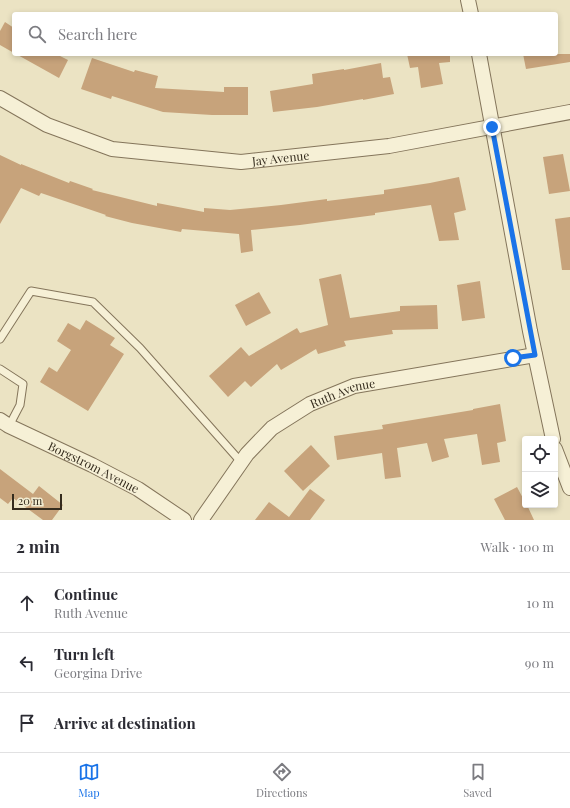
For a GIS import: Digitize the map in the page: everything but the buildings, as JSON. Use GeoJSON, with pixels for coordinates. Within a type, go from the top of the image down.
{"type":"FeatureCollection","features":[{"type":"Feature","properties":{"kind":"street"},"geometry":{"type":"LineString","coordinates":[[468,0],[471,12]]}},
{"type":"Feature","properties":{"kind":"street"},"geometry":{"type":"LineString","coordinates":[[479,56],[535,355],[552,436]]}},
{"type":"Feature","properties":{"kind":"street","name":"Jay Avenue"},"geometry":{"type":"LineString","coordinates":[[0,98],[47,125],[112,149],[241,162],[389,146],[570,112]]}},
{"type":"Feature","properties":{"kind":"street","name":"Ruth Avenue"},"geometry":{"type":"LineString","coordinates":[[201,520],[247,454],[272,428],[310,404],[354,386],[535,355]]}},
{"type":"Feature","properties":{"kind":"street","name":"Borgstrom Avenue"},"geometry":{"type":"LineString","coordinates":[[5,423],[138,489],[184,520]]}},
{"type":"Feature","properties":{"kind":"street"},"geometry":{"type":"LineString","coordinates":[[558,457],[570,488]]}},
{"type":"Feature","properties":{"kind":"lane"},"geometry":{"type":"LineString","coordinates":[[0,339],[31,292],[93,302],[140,348],[241,462]]}},
{"type":"Feature","properties":{"kind":"lane"},"geometry":{"type":"LineString","coordinates":[[0,370],[24,384],[20,405],[5,423]]}},
{"type":"Feature","properties":{"kind":"route"},"geometry":{"type":"LineString","coordinates":[[492,127],[535,355],[513,358]]}}]}
